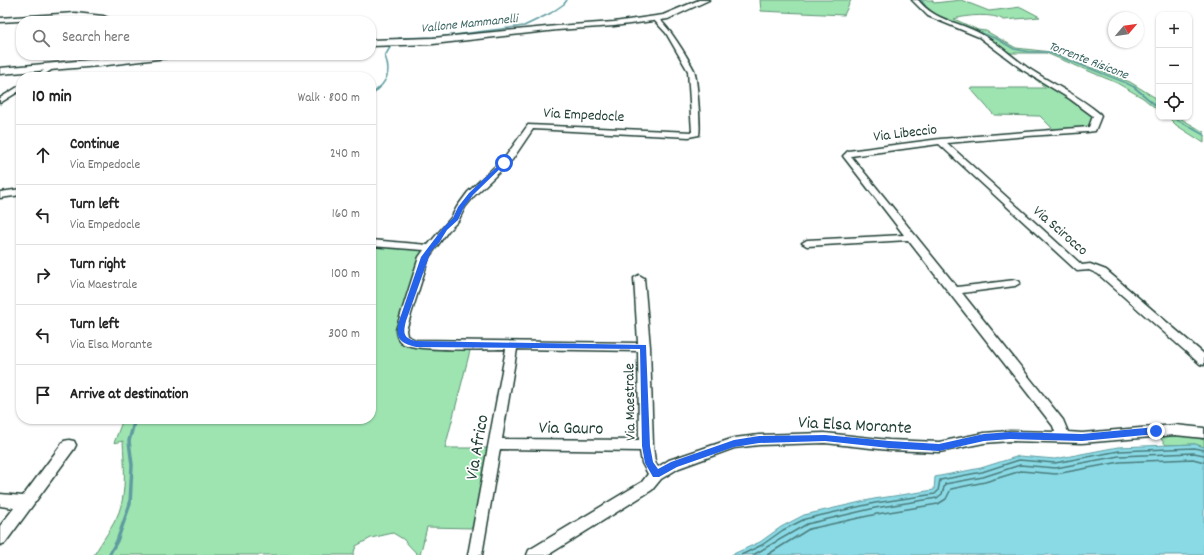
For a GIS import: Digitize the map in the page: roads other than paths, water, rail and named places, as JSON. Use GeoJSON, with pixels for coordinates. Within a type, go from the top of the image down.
{"type":"FeatureCollection","features":[{"type":"Feature","properties":{"kind":"street"},"geometry":{"type":"LineString","coordinates":[[376,42],[433,41],[557,28],[614,24],[656,18],[678,12],[705,0]]}},
{"type":"Feature","properties":{"kind":"street","name":"Via Libeccio"},"geometry":{"type":"LineString","coordinates":[[915,0],[922,10],[930,16],[981,36],[1024,68],[1092,112],[1097,117],[1092,128],[1087,130],[1025,133],[940,142],[851,153],[847,156],[1059,424],[1064,438]]}},
{"type":"Feature","properties":{"kind":"street","name":"Via Empedocle"},"geometry":{"type":"LineString","coordinates":[[644,347],[416,344],[406,342],[402,338],[401,330],[424,257],[430,248],[437,242],[445,229],[456,219],[461,207],[471,194],[508,158],[532,127],[689,135],[696,133],[691,71],[668,32],[656,18]]}},
{"type":"Feature","properties":{"kind":"street"},"geometry":{"type":"LineString","coordinates":[[0,20],[16,19]]}},
{"type":"Feature","properties":{"kind":"street"},"geometry":{"type":"LineString","coordinates":[[68,65],[74,60]]}},
{"type":"Feature","properties":{"kind":"street"},"geometry":{"type":"LineString","coordinates":[[0,71],[117,60]]}},
{"type":"Feature","properties":{"kind":"street"},"geometry":{"type":"LineString","coordinates":[[45,72],[54,66]]}},
{"type":"Feature","properties":{"kind":"street"},"geometry":{"type":"LineString","coordinates":[[0,101],[16,90]]}},
{"type":"Feature","properties":{"kind":"street","name":"Via Scirocco"},"geometry":{"type":"LineString","coordinates":[[940,142],[1080,269],[1090,267],[1102,272],[1204,361]]}},
{"type":"Feature","properties":{"kind":"street"},"geometry":{"type":"LineString","coordinates":[[0,195],[16,193]]}},
{"type":"Feature","properties":{"kind":"street"},"geometry":{"type":"LineString","coordinates":[[807,243],[912,237]]}},
{"type":"Feature","properties":{"kind":"street"},"geometry":{"type":"LineString","coordinates":[[376,243],[423,246],[430,248]]}},
{"type":"Feature","properties":{"kind":"street","name":"Via Maestrale"},"geometry":{"type":"LineString","coordinates":[[639,278],[644,347],[646,446],[649,463],[656,475]]}},
{"type":"Feature","properties":{"kind":"street"},"geometry":{"type":"LineString","coordinates":[[955,291],[1015,283]]}},
{"type":"Feature","properties":{"kind":"street","name":"Via Africo"},"geometry":{"type":"LineString","coordinates":[[475,555],[512,346]]}},
{"type":"Feature","properties":{"kind":"street","name":"Via Elsa Morante"},"geometry":{"type":"LineString","coordinates":[[534,555],[647,486],[656,475],[674,464],[734,443],[759,440],[825,438],[889,445],[939,447],[984,438],[997,437],[1082,438],[1175,430],[1204,433]]}},
{"type":"Feature","properties":{"kind":"street","name":"Via Gauro"},"geometry":{"type":"LineString","coordinates":[[495,444],[646,446]]}},
{"type":"Feature","properties":{"kind":"street"},"geometry":{"type":"LineString","coordinates":[[0,538],[69,445]]}},
{"type":"Feature","properties":{"kind":"street"},"geometry":{"type":"LineString","coordinates":[[0,500],[26,503]]}},
{"type":"Feature","properties":{"kind":"water"},"geometry":{"type":"Polygon","coordinates":[[[1195,444],[1204,447],[1204,555],[731,555],[760,542],[781,527],[804,515],[874,499],[934,490],[935,477],[981,468],[1019,456],[1055,459],[1118,447],[1195,444]]]}},
{"type":"Feature","properties":{"kind":"waterway","name":"Vallone Mammanelli"},"geometry":{"type":"LineString","coordinates":[[396,41],[399,38],[438,37],[524,26],[551,13],[564,4],[567,0]]}},
{"type":"Feature","properties":{"kind":"waterway","name":"Torrente Risicone"},"geometry":{"type":"LineString","coordinates":[[921,0],[929,11]]}},
{"type":"Feature","properties":{"kind":"waterway","name":"Torrente Risicone"},"geometry":{"type":"LineString","coordinates":[[966,27],[997,39],[1014,49],[1029,52],[1048,52],[1134,87]]}},
{"type":"Feature","properties":{"kind":"waterway"},"geometry":{"type":"LineString","coordinates":[[379,88],[387,77],[388,65],[385,56],[392,44]]}},
{"type":"Feature","properties":{"kind":"waterway","name":"Torrente Risicone"},"geometry":{"type":"LineString","coordinates":[[1134,87],[1156,105]]}},
{"type":"Feature","properties":{"kind":"waterway"},"geometry":{"type":"LineString","coordinates":[[376,91],[379,88]]}},
{"type":"Feature","properties":{"kind":"waterway","name":"Torrente Risicone"},"geometry":{"type":"LineString","coordinates":[[1177,120],[1204,135]]}},
{"type":"Feature","properties":{"kind":"waterway"},"geometry":{"type":"LineString","coordinates":[[109,555],[117,541],[130,504],[132,465],[129,441],[134,424]]}}]}
